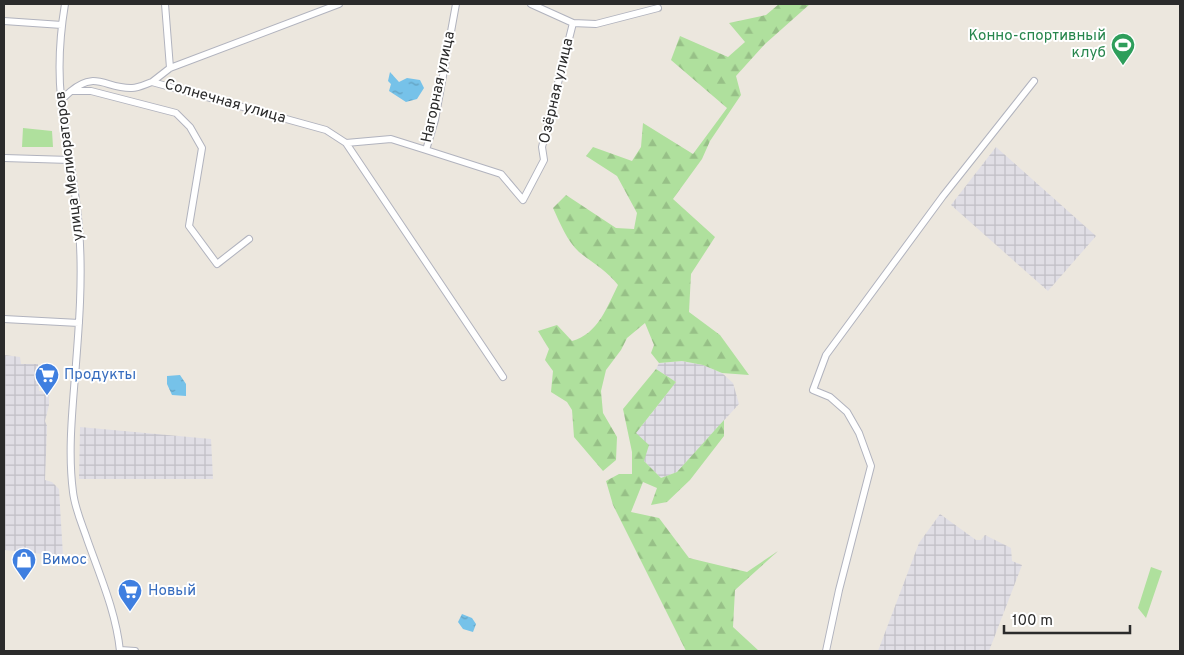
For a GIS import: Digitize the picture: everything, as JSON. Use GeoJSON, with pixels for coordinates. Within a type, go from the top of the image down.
{"type":"FeatureCollection","features":[{"type":"Feature","properties":{"kind":"street","name":"улица Мелиораторов"},"geometry":{"type":"LineString","coordinates":[[65,4],[62,25],[61,100],[79,228],[79,323],[72,421],[71,476],[78,514],[109,600],[118,632],[120,651]]}},
{"type":"Feature","properties":{"kind":"street"},"geometry":{"type":"LineString","coordinates":[[165,4],[170,68]]}},
{"type":"Feature","properties":{"kind":"street","name":"Солнечная улица"},"geometry":{"type":"LineString","coordinates":[[152,82],[170,68],[339,4]]}},
{"type":"Feature","properties":{"kind":"street","name":"Нагорная улица"},"geometry":{"type":"LineString","coordinates":[[346,142],[391,139],[426,150],[435,120],[456,4]]}},
{"type":"Feature","properties":{"kind":"street","name":"Озёрная улица"},"geometry":{"type":"LineString","coordinates":[[426,150],[501,174],[523,200],[544,160],[542,147],[573,24],[531,4]]}},
{"type":"Feature","properties":{"kind":"street"},"geometry":{"type":"LineString","coordinates":[[573,24],[596,24],[658,8]]}},
{"type":"Feature","properties":{"kind":"street"},"geometry":{"type":"LineString","coordinates":[[4,21],[62,25]]}},
{"type":"Feature","properties":{"kind":"street"},"geometry":{"type":"LineString","coordinates":[[61,100],[80,84],[91,80],[133,88],[152,82]]}},
{"type":"Feature","properties":{"kind":"street"},"geometry":{"type":"LineString","coordinates":[[826,651],[871,466],[859,433],[847,412],[830,398],[813,390],[826,355],[943,196],[1034,81]]}},
{"type":"Feature","properties":{"kind":"street","name":"Солнечная улица"},"geometry":{"type":"LineString","coordinates":[[152,82],[326,130],[346,142]]}},
{"type":"Feature","properties":{"kind":"street"},"geometry":{"type":"LineString","coordinates":[[71,91],[91,91],[176,113],[190,127],[202,148],[189,226],[217,264],[248,239]]}},
{"type":"Feature","properties":{"kind":"street"},"geometry":{"type":"LineString","coordinates":[[346,142],[503,378]]}},
{"type":"Feature","properties":{"kind":"street"},"geometry":{"type":"LineString","coordinates":[[4,158],[70,160]]}},
{"type":"Feature","properties":{"kind":"street"},"geometry":{"type":"LineString","coordinates":[[4,319],[79,323]]}},
{"type":"Feature","properties":{"kind":"street"},"geometry":{"type":"LineString","coordinates":[[120,651],[135,651]]}},
{"type":"Feature","properties":{"kind":"shaded area"},"geometry":{"type":"Polygon","coordinates":[[[996,147],[1096,236],[1048,291],[951,205],[996,147]]]}},
{"type":"Feature","properties":{"kind":"shaded area"},"geometry":{"type":"Polygon","coordinates":[[[4,355],[20,357],[21,364],[38,364],[39,391],[49,391],[49,405],[45,421],[47,426],[45,480],[52,482],[59,489],[63,556],[4,550],[4,355]]]}},
{"type":"Feature","properties":{"kind":"shaded area"},"geometry":{"type":"Polygon","coordinates":[[[682,361],[703,365],[722,373],[733,383],[739,404],[677,472],[661,478],[644,461],[636,433],[676,382],[656,369],[659,363],[682,361]]]}},
{"type":"Feature","properties":{"kind":"shaded area"},"geometry":{"type":"Polygon","coordinates":[[[80,427],[211,439],[213,479],[79,479],[80,427]]]}},
{"type":"Feature","properties":{"kind":"shaded area"},"geometry":{"type":"Polygon","coordinates":[[[940,514],[976,540],[981,540],[985,535],[1011,548],[1012,561],[1022,565],[989,651],[878,651],[919,543],[940,514]]]}},
{"type":"Feature","properties":{"kind":"green space"},"geometry":{"type":"Polygon","coordinates":[[[779,4],[810,4],[765,44],[736,76],[741,95],[710,141],[702,159],[673,199],[715,237],[691,274],[689,312],[720,335],[749,375],[722,373],[703,365],[682,361],[659,363],[651,353],[654,345],[645,323],[627,338],[621,350],[606,370],[601,391],[603,413],[617,437],[616,460],[603,471],[574,437],[572,410],[567,402],[551,392],[553,371],[545,360],[549,349],[538,331],[557,325],[572,341],[581,337],[589,332],[601,319],[618,285],[605,271],[575,248],[564,232],[553,208],[566,195],[616,228],[634,229],[637,213],[617,176],[586,156],[593,147],[632,161],[641,147],[643,123],[693,154],[727,108],[671,60],[680,36],[728,57],[745,42],[729,23],[766,15],[779,4]]]}},
{"type":"Feature","properties":{"kind":"green space"},"geometry":{"type":"Polygon","coordinates":[[[23,128],[52,131],[53,147],[22,147],[23,128]]]}},
{"type":"Feature","properties":{"kind":"green space"},"geometry":{"type":"Polygon","coordinates":[[[656,369],[676,382],[636,433],[649,445],[644,461],[661,478],[677,472],[724,420],[724,436],[690,480],[667,502],[651,505],[657,488],[643,482],[631,512],[659,518],[689,558],[747,572],[778,551],[735,590],[733,627],[759,651],[686,651],[613,505],[606,481],[619,474],[632,474],[632,452],[623,409],[656,369]]]}},
{"type":"Feature","properties":{"kind":"green space"},"geometry":{"type":"Polygon","coordinates":[[[1151,567],[1162,571],[1146,618],[1138,608],[1151,567]]]}},
{"type":"Feature","properties":{"kind":"water"},"geometry":{"type":"Polygon","coordinates":[[[390,72],[399,82],[407,78],[420,80],[424,88],[417,99],[406,102],[389,91],[391,84],[388,81],[390,72]]]}},
{"type":"Feature","properties":{"kind":"water"},"geometry":{"type":"Polygon","coordinates":[[[180,375],[186,384],[186,396],[172,395],[167,384],[167,376],[180,375]]]}},
{"type":"Feature","properties":{"kind":"water"},"geometry":{"type":"Polygon","coordinates":[[[462,614],[472,618],[476,624],[473,632],[463,629],[458,622],[462,614]]]}},
{"type":"Feature","properties":{"kind":"place","name":"Конно-спортивный клуб"},"geometry":{"type":"Point","coordinates":[1123,66]}},
{"type":"Feature","properties":{"kind":"place","name":"Продукты"},"geometry":{"type":"Point","coordinates":[47,396]}},
{"type":"Feature","properties":{"kind":"place","name":"Вимос"},"geometry":{"type":"Point","coordinates":[24,581]}},
{"type":"Feature","properties":{"kind":"place","name":"Новый"},"geometry":{"type":"Point","coordinates":[130,612]}}]}
